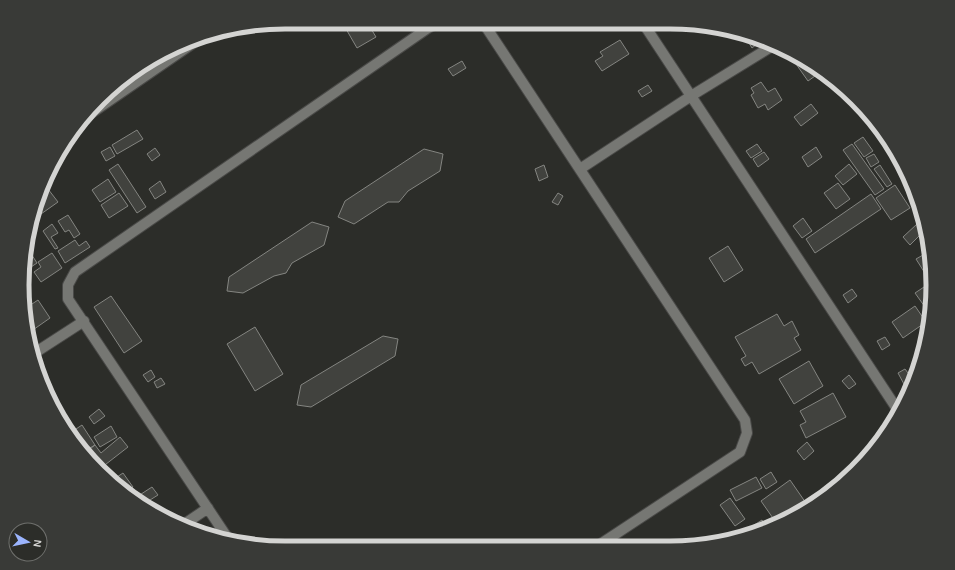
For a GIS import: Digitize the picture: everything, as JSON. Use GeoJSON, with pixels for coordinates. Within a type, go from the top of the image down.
{"type":"FeatureCollection","features":[{"type":"Feature","properties":{"kind":"street"},"geometry":{"type":"LineString","coordinates":[[225,533],[68,299],[68,285],[75,272],[420,29]]}},
{"type":"Feature","properties":{"kind":"street"},"geometry":{"type":"LineString","coordinates":[[488,29],[745,420],[747,433],[740,452],[605,541]]}},
{"type":"Feature","properties":{"kind":"street"},"geometry":{"type":"LineString","coordinates":[[648,29],[895,407]]}},
{"type":"Feature","properties":{"kind":"street"},"geometry":{"type":"LineString","coordinates":[[580,169],[691,96],[770,49]]}},
{"type":"Feature","properties":{"kind":"street"},"geometry":{"type":"LineString","coordinates":[[38,351],[84,321]]}},
{"type":"Feature","properties":{"kind":"street"},"geometry":{"type":"LineString","coordinates":[[187,522],[208,508]]}},
{"type":"Feature","properties":{"kind":"building"},"geometry":{"type":"Polygon","coordinates":[[[346,29],[371,29],[376,37],[357,48],[346,29]]]}},
{"type":"Feature","properties":{"kind":"building"},"geometry":{"type":"Polygon","coordinates":[[[620,40],[629,54],[602,71],[595,61],[603,56],[600,52],[620,40]]]}},
{"type":"Feature","properties":{"kind":"building"},"geometry":{"type":"Polygon","coordinates":[[[749,42],[756,44],[752,48],[749,42]]]}},
{"type":"Feature","properties":{"kind":"building"},"geometry":{"type":"Polygon","coordinates":[[[462,61],[466,68],[453,76],[448,69],[462,61]]]}},
{"type":"Feature","properties":{"kind":"building"},"geometry":{"type":"Polygon","coordinates":[[[798,63],[816,75],[808,81],[796,64],[798,63]]]}},
{"type":"Feature","properties":{"kind":"building"},"geometry":{"type":"Polygon","coordinates":[[[761,82],[768,92],[775,88],[782,100],[768,110],[765,104],[758,108],[751,95],[754,93],[751,88],[761,82]]]}},
{"type":"Feature","properties":{"kind":"building"},"geometry":{"type":"Polygon","coordinates":[[[648,85],[652,91],[642,97],[638,91],[648,85]]]}},
{"type":"Feature","properties":{"kind":"building"},"geometry":{"type":"Polygon","coordinates":[[[811,104],[818,113],[801,126],[794,117],[811,104]]]}},
{"type":"Feature","properties":{"kind":"building"},"geometry":{"type":"Polygon","coordinates":[[[137,130],[143,139],[117,154],[112,145],[137,130]]]}},
{"type":"Feature","properties":{"kind":"building"},"geometry":{"type":"Polygon","coordinates":[[[863,137],[873,151],[864,157],[854,143],[863,137]]]}},
{"type":"Feature","properties":{"kind":"building"},"geometry":{"type":"Polygon","coordinates":[[[757,144],[762,151],[751,158],[746,151],[757,144]]]}},
{"type":"Feature","properties":{"kind":"building"},"geometry":{"type":"Polygon","coordinates":[[[852,144],[884,189],[875,195],[843,150],[852,144]]]}},
{"type":"Feature","properties":{"kind":"building"},"geometry":{"type":"Polygon","coordinates":[[[110,147],[115,156],[106,161],[101,152],[110,147]]]}},
{"type":"Feature","properties":{"kind":"building"},"geometry":{"type":"Polygon","coordinates":[[[816,147],[822,157],[808,167],[802,157],[816,147]]]}},
{"type":"Feature","properties":{"kind":"building"},"geometry":{"type":"Polygon","coordinates":[[[155,148],[160,155],[152,161],[147,154],[155,148]]]}},
{"type":"Feature","properties":{"kind":"building"},"geometry":{"type":"Polygon","coordinates":[[[424,149],[443,154],[440,171],[408,191],[399,202],[388,202],[354,224],[338,217],[345,201],[424,149]]]}},
{"type":"Feature","properties":{"kind":"building"},"geometry":{"type":"Polygon","coordinates":[[[764,152],[769,159],[758,167],[753,159],[764,152]]]}},
{"type":"Feature","properties":{"kind":"building"},"geometry":{"type":"Polygon","coordinates":[[[874,154],[879,162],[871,167],[866,158],[874,154]]]}},
{"type":"Feature","properties":{"kind":"building"},"geometry":{"type":"Polygon","coordinates":[[[118,164],[146,207],[137,213],[109,170],[118,164]]]}},
{"type":"Feature","properties":{"kind":"building"},"geometry":{"type":"Polygon","coordinates":[[[849,164],[857,174],[843,185],[835,176],[849,164]]]}},
{"type":"Feature","properties":{"kind":"building"},"geometry":{"type":"Polygon","coordinates":[[[544,165],[548,177],[539,181],[535,169],[544,165]]]}},
{"type":"Feature","properties":{"kind":"building"},"geometry":{"type":"Polygon","coordinates":[[[880,165],[892,184],[887,187],[874,169],[880,165]]]}},
{"type":"Feature","properties":{"kind":"building"},"geometry":{"type":"Polygon","coordinates":[[[108,179],[116,192],[100,202],[92,190],[108,179]]]}},
{"type":"Feature","properties":{"kind":"building"},"geometry":{"type":"Polygon","coordinates":[[[160,181],[166,192],[155,199],[149,189],[160,181]]]}},
{"type":"Feature","properties":{"kind":"building"},"geometry":{"type":"Polygon","coordinates":[[[838,183],[850,199],[836,209],[824,193],[838,183]]]}},
{"type":"Feature","properties":{"kind":"building"},"geometry":{"type":"Polygon","coordinates":[[[895,185],[910,208],[891,220],[876,198],[895,185]]]}},
{"type":"Feature","properties":{"kind":"building"},"geometry":{"type":"Polygon","coordinates":[[[47,190],[58,202],[41,214],[40,213],[47,190]]]}},
{"type":"Feature","properties":{"kind":"building"},"geometry":{"type":"Polygon","coordinates":[[[119,193],[128,206],[109,218],[101,205],[119,193]]]}},
{"type":"Feature","properties":{"kind":"building"},"geometry":{"type":"Polygon","coordinates":[[[558,193],[563,196],[558,205],[552,202],[558,193]]]}},
{"type":"Feature","properties":{"kind":"building"},"geometry":{"type":"Polygon","coordinates":[[[871,194],[881,209],[815,253],[806,239],[871,194]]]}},
{"type":"Feature","properties":{"kind":"building"},"geometry":{"type":"Polygon","coordinates":[[[68,215],[80,234],[74,238],[69,230],[65,232],[58,221],[68,215]]]}},
{"type":"Feature","properties":{"kind":"building"},"geometry":{"type":"Polygon","coordinates":[[[803,218],[812,231],[802,238],[793,226],[803,218]]]}},
{"type":"Feature","properties":{"kind":"building"},"geometry":{"type":"Polygon","coordinates":[[[312,222],[329,227],[324,245],[292,263],[286,273],[274,276],[243,293],[227,291],[229,277],[312,222]]]}},
{"type":"Feature","properties":{"kind":"building"},"geometry":{"type":"Polygon","coordinates":[[[52,224],[58,233],[51,237],[58,248],[55,249],[43,231],[52,224]]]}},
{"type":"Feature","properties":{"kind":"building"},"geometry":{"type":"Polygon","coordinates":[[[917,224],[919,226],[921,234],[910,245],[903,237],[917,224]]]}},
{"type":"Feature","properties":{"kind":"building"},"geometry":{"type":"Polygon","coordinates":[[[75,240],[79,246],[86,241],[90,247],[65,263],[58,251],[75,240]]]}},
{"type":"Feature","properties":{"kind":"building"},"geometry":{"type":"Polygon","coordinates":[[[728,246],[743,270],[724,282],[709,258],[728,246]]]}},
{"type":"Feature","properties":{"kind":"building"},"geometry":{"type":"Polygon","coordinates":[[[52,253],[62,268],[41,282],[34,272],[41,267],[38,262],[52,253]]]}},
{"type":"Feature","properties":{"kind":"building"},"geometry":{"type":"Polygon","coordinates":[[[31,254],[37,263],[31,267],[30,266],[31,254]]]}},
{"type":"Feature","properties":{"kind":"building"},"geometry":{"type":"Polygon","coordinates":[[[923,255],[924,257],[925,274],[916,259],[923,255]]]}},
{"type":"Feature","properties":{"kind":"building"},"geometry":{"type":"Polygon","coordinates":[[[926,286],[925,307],[915,293],[926,286]]]}},
{"type":"Feature","properties":{"kind":"building"},"geometry":{"type":"Polygon","coordinates":[[[852,289],[857,296],[848,303],[843,295],[852,289]]]}},
{"type":"Feature","properties":{"kind":"building"},"geometry":{"type":"Polygon","coordinates":[[[111,296],[142,341],[124,353],[94,307],[111,296]]]}},
{"type":"Feature","properties":{"kind":"building"},"geometry":{"type":"Polygon","coordinates":[[[38,300],[50,318],[33,330],[31,318],[30,305],[38,300]]]}},
{"type":"Feature","properties":{"kind":"building"},"geometry":{"type":"Polygon","coordinates":[[[915,306],[924,319],[923,324],[903,338],[892,322],[915,306]]]}},
{"type":"Feature","properties":{"kind":"building"},"geometry":{"type":"Polygon","coordinates":[[[777,314],[784,326],[792,321],[799,335],[794,338],[801,350],[759,374],[752,362],[745,366],[741,359],[746,356],[735,337],[777,314]]]}},
{"type":"Feature","properties":{"kind":"building"},"geometry":{"type":"Polygon","coordinates":[[[255,327],[283,374],[255,391],[227,344],[255,327]]]}},
{"type":"Feature","properties":{"kind":"building"},"geometry":{"type":"Polygon","coordinates":[[[383,336],[398,339],[395,356],[311,407],[297,405],[301,385],[383,336]]]}},
{"type":"Feature","properties":{"kind":"building"},"geometry":{"type":"Polygon","coordinates":[[[885,337],[890,345],[882,350],[877,341],[885,337]]]}},
{"type":"Feature","properties":{"kind":"building"},"geometry":{"type":"Polygon","coordinates":[[[809,361],[823,386],[794,404],[779,379],[809,361]]]}},
{"type":"Feature","properties":{"kind":"building"},"geometry":{"type":"Polygon","coordinates":[[[905,369],[908,373],[911,371],[906,386],[905,386],[898,373],[905,369]]]}},
{"type":"Feature","properties":{"kind":"building"},"geometry":{"type":"Polygon","coordinates":[[[151,370],[155,377],[148,382],[143,375],[151,370]]]}},
{"type":"Feature","properties":{"kind":"building"},"geometry":{"type":"Polygon","coordinates":[[[849,375],[856,384],[849,389],[842,381],[849,375]]]}},
{"type":"Feature","properties":{"kind":"building"},"geometry":{"type":"Polygon","coordinates":[[[161,378],[165,384],[157,388],[154,382],[161,378]]]}},
{"type":"Feature","properties":{"kind":"building"},"geometry":{"type":"Polygon","coordinates":[[[833,393],[846,417],[806,438],[800,425],[806,422],[800,411],[833,393]]]}},
{"type":"Feature","properties":{"kind":"building"},"geometry":{"type":"Polygon","coordinates":[[[99,409],[105,416],[94,424],[89,417],[99,409]]]}},
{"type":"Feature","properties":{"kind":"building"},"geometry":{"type":"Polygon","coordinates":[[[82,425],[95,445],[89,449],[74,430],[82,425]]]}},
{"type":"Feature","properties":{"kind":"building"},"geometry":{"type":"Polygon","coordinates":[[[111,426],[117,437],[100,447],[94,437],[111,426]]]}},
{"type":"Feature","properties":{"kind":"building"},"geometry":{"type":"Polygon","coordinates":[[[120,437],[128,447],[104,466],[89,450],[95,445],[101,453],[120,437]]]}},
{"type":"Feature","properties":{"kind":"building"},"geometry":{"type":"Polygon","coordinates":[[[807,442],[814,451],[804,460],[797,451],[807,442]]]}},
{"type":"Feature","properties":{"kind":"building"},"geometry":{"type":"Polygon","coordinates":[[[771,472],[777,482],[766,489],[760,479],[771,472]]]}},
{"type":"Feature","properties":{"kind":"building"},"geometry":{"type":"Polygon","coordinates":[[[123,473],[133,487],[130,489],[116,477],[123,473]]]}},
{"type":"Feature","properties":{"kind":"building"},"geometry":{"type":"Polygon","coordinates":[[[756,477],[762,488],[736,501],[730,490],[756,477]]]}},
{"type":"Feature","properties":{"kind":"building"},"geometry":{"type":"Polygon","coordinates":[[[790,480],[805,502],[774,519],[761,501],[790,480]]]}},
{"type":"Feature","properties":{"kind":"building"},"geometry":{"type":"Polygon","coordinates":[[[152,487],[158,495],[148,501],[139,495],[152,487]]]}},
{"type":"Feature","properties":{"kind":"building"},"geometry":{"type":"Polygon","coordinates":[[[730,498],[745,519],[735,526],[720,505],[730,498]]]}},
{"type":"Feature","properties":{"kind":"building"},"geometry":{"type":"Polygon","coordinates":[[[762,520],[764,523],[751,527],[762,520]]]}}]}
